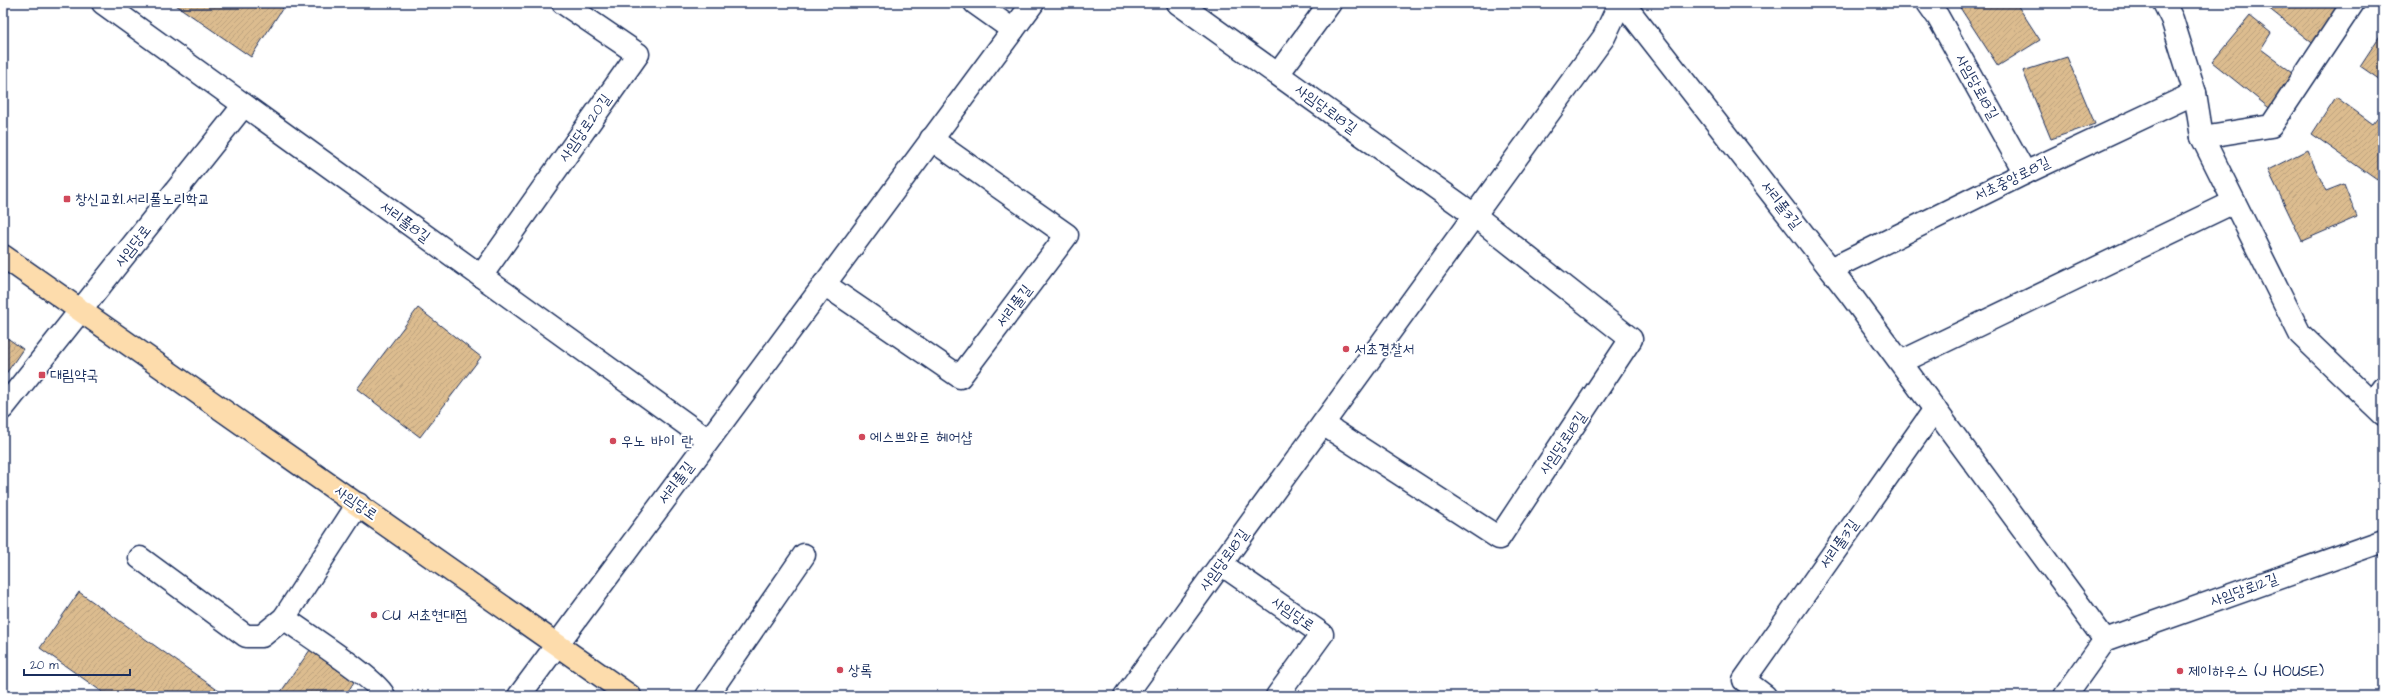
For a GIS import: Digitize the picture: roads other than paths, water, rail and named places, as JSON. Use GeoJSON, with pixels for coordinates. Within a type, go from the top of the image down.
{"type":"FeatureCollection","features":[{"type":"Feature","properties":{"kind":"main road","name":"사임당로"},"geometry":{"type":"LineString","coordinates":[[3,256],[557,643],[630,696]]}},
{"type":"Feature","properties":{"kind":"street","name":"서리풀8길"},"geometry":{"type":"LineString","coordinates":[[103,3],[708,440]]}},
{"type":"Feature","properties":{"kind":"street","name":"사임당로20길"},"geometry":{"type":"LineString","coordinates":[[481,276],[638,54],[563,3]]}},
{"type":"Feature","properties":{"kind":"street"},"geometry":{"type":"LineString","coordinates":[[975,3],[1013,30]]}},
{"type":"Feature","properties":{"kind":"street","name":"서리풀길"},"geometry":{"type":"LineString","coordinates":[[519,696],[1033,3]]}},
{"type":"Feature","properties":{"kind":"street","name":"사임당로18길"},"geometry":{"type":"LineString","coordinates":[[1178,3],[1474,215],[1631,339],[1499,538],[1323,424]]}},
{"type":"Feature","properties":{"kind":"street"},"geometry":{"type":"LineString","coordinates":[[1278,74],[1330,3]]}},
{"type":"Feature","properties":{"kind":"street","name":"사임당로18길"},"geometry":{"type":"LineString","coordinates":[[1125,696],[1604,36],[1620,3]]}},
{"type":"Feature","properties":{"kind":"street","name":"서리풀3길"},"geometry":{"type":"LineString","coordinates":[[1623,3],[1831,269],[2105,640]]}},
{"type":"Feature","properties":{"kind":"street","name":"사임당로18길"},"geometry":{"type":"LineString","coordinates":[[1928,3],[1938,17],[2025,173]]}},
{"type":"Feature","properties":{"kind":"street"},"geometry":{"type":"LineString","coordinates":[[2202,137],[2271,126],[2353,3]]}},
{"type":"Feature","properties":{"kind":"street"},"geometry":{"type":"LineString","coordinates":[[2173,8],[2195,93],[2202,137],[2300,334],[2379,402]]}},
{"type":"Feature","properties":{"kind":"street","name":"서초중앙로8길"},"geometry":{"type":"LineString","coordinates":[[1831,269],[2025,173],[2195,93]]}},
{"type":"Feature","properties":{"kind":"street","name":"사임당로"},"geometry":{"type":"LineString","coordinates":[[81,311],[244,105]]}},
{"type":"Feature","properties":{"kind":"street","name":"서리풀길"},"geometry":{"type":"LineString","coordinates":[[824,284],[960,377],[1067,235],[931,139]]}},
{"type":"Feature","properties":{"kind":"street"},"geometry":{"type":"LineString","coordinates":[[1901,362],[2234,202]]}},
{"type":"Feature","properties":{"kind":"street"},"geometry":{"type":"LineString","coordinates":[[3,408],[81,311]]}},
{"type":"Feature","properties":{"kind":"street","name":"서리풀3길"},"geometry":{"type":"LineString","coordinates":[[1764,696],[1744,680],[1935,408]]}},
{"type":"Feature","properties":{"kind":"street"},"geometry":{"type":"LineString","coordinates":[[140,558],[246,636],[262,636],[284,618],[358,504]]}},
{"type":"Feature","properties":{"kind":"street","name":"사임당로12길"},"geometry":{"type":"LineString","coordinates":[[2105,640],[2383,541]]}},
{"type":"Feature","properties":{"kind":"street"},"geometry":{"type":"LineString","coordinates":[[707,696],[804,555]]}},
{"type":"Feature","properties":{"kind":"street","name":"사임당로"},"geometry":{"type":"LineString","coordinates":[[1221,564],[1322,634],[1277,696]]}},
{"type":"Feature","properties":{"kind":"street"},"geometry":{"type":"LineString","coordinates":[[284,618],[364,675],[383,691],[384,696]]}},
{"type":"Feature","properties":{"kind":"street"},"geometry":{"type":"LineString","coordinates":[[2065,696],[2105,640]]}},
{"type":"Feature","properties":{"kind":"place","name":"창신교회.서리풀노리학교"},"geometry":{"type":"Point","coordinates":[67,199]}},
{"type":"Feature","properties":{"kind":"place","name":"서초경찰서"},"geometry":{"type":"Point","coordinates":[1346,349]}},
{"type":"Feature","properties":{"kind":"place","name":"대림약국"},"geometry":{"type":"Point","coordinates":[42,375]}},
{"type":"Feature","properties":{"kind":"place","name":"에스쁘와르 헤어샵"},"geometry":{"type":"Point","coordinates":[862,437]}},
{"type":"Feature","properties":{"kind":"place","name":"우노 바이 란"},"geometry":{"type":"Point","coordinates":[613,441]}},
{"type":"Feature","properties":{"kind":"place","name":"CU 서초현대점"},"geometry":{"type":"Point","coordinates":[374,615]}},
{"type":"Feature","properties":{"kind":"place","name":"상록"},"geometry":{"type":"Point","coordinates":[840,670]}},
{"type":"Feature","properties":{"kind":"place","name":"제이하우스 (J HOUSE)"},"geometry":{"type":"Point","coordinates":[2180,671]}}]}
